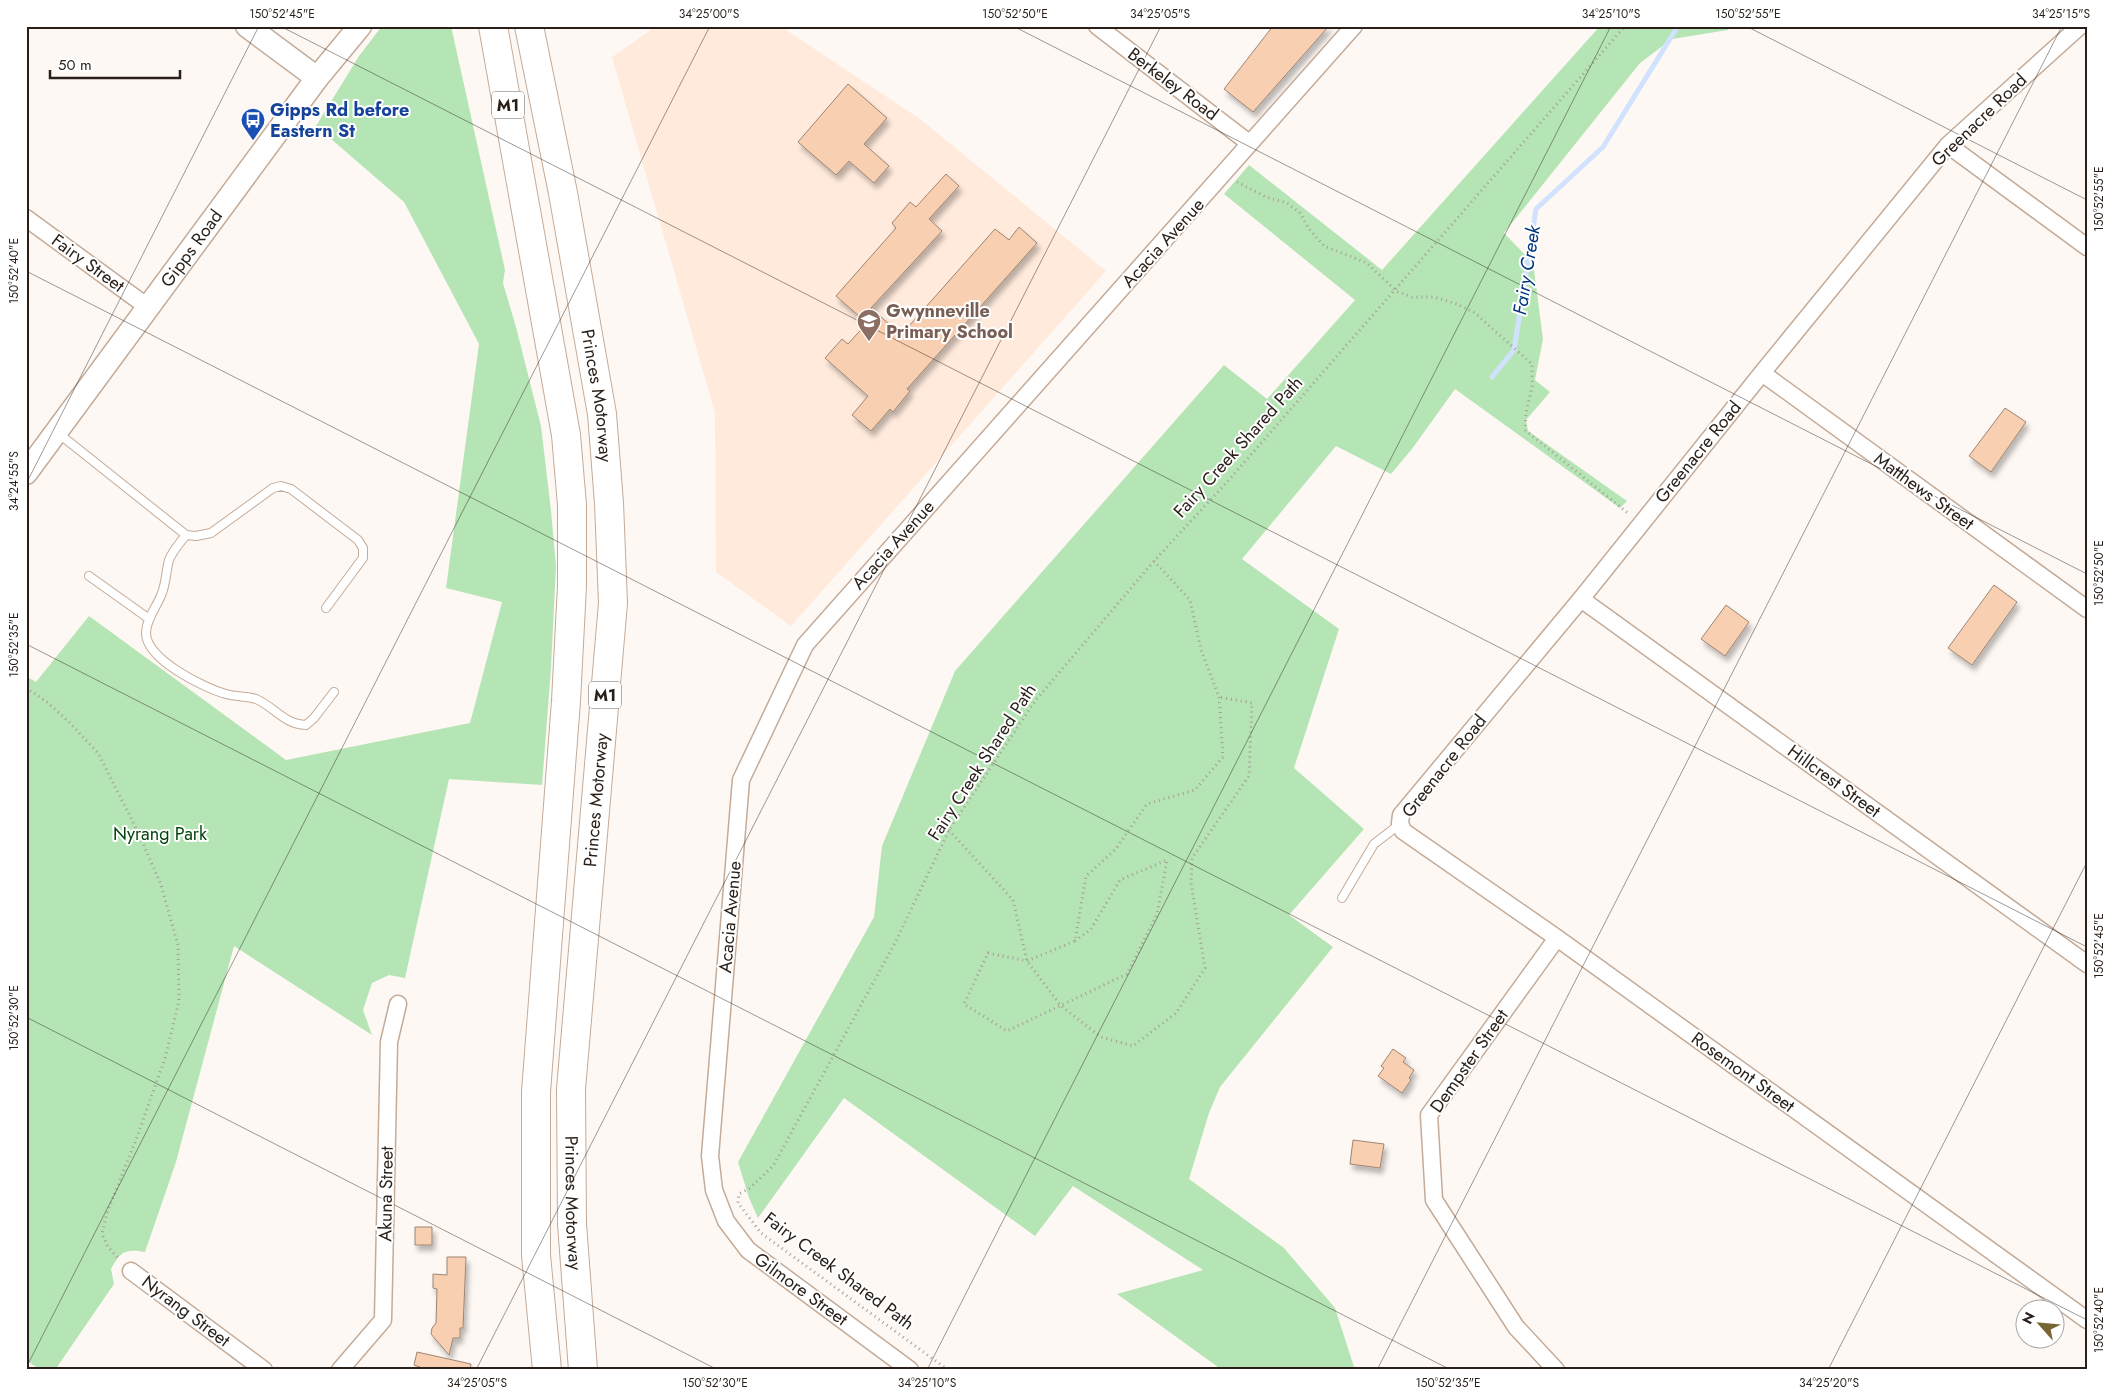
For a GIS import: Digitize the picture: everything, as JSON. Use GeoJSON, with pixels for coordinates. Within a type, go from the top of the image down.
{"type":"FeatureCollection","features":[{"type":"Feature","properties":{"kind":"highway"},"geometry":{"type":"LineString","coordinates":[[481,26],[523,183]]}},
{"type":"Feature","properties":{"kind":"highway","name":"Princes Motorway"},"geometry":{"type":"LineString","coordinates":[[493,26],[523,183],[566,435],[572,505],[572,586],[566,701],[536,1092],[536,1255],[548,1370]]}},
{"type":"Feature","properties":{"kind":"highway","name":"Princes Motorway"},"geometry":{"type":"LineString","coordinates":[[529,26],[563,193],[602,414],[609,503],[613,603],[571,1089],[572,1224],[583,1370]]}},
{"type":"Feature","properties":{"kind":"main road"},"geometry":{"type":"LineString","coordinates":[[247,26],[317,78]]}},
{"type":"Feature","properties":{"kind":"main road","name":"Gipps Road"},"geometry":{"type":"LineString","coordinates":[[26,473],[317,78],[360,26]]}},
{"type":"Feature","properties":{"kind":"street","name":"Berkeley Road"},"geometry":{"type":"LineString","coordinates":[[1097,26],[1249,144]]}},
{"type":"Feature","properties":{"kind":"street","name":"Acacia Avenue"},"geometry":{"type":"LineString","coordinates":[[714,1190],[710,1156],[741,780],[804,645],[1354,26]]}},
{"type":"Feature","properties":{"kind":"street","name":"Greenacre Road"},"geometry":{"type":"LineString","coordinates":[[1400,823],[1401,814],[1581,599],[1948,145],[2080,26]]}},
{"type":"Feature","properties":{"kind":"street"},"geometry":{"type":"LineString","coordinates":[[1948,145],[2087,247]]}},
{"type":"Feature","properties":{"kind":"street","name":"Fairy Street"},"geometry":{"type":"LineString","coordinates":[[26,218],[149,308]]}},
{"type":"Feature","properties":{"kind":"street","name":"Matthews Street"},"geometry":{"type":"LineString","coordinates":[[1762,373],[2087,609]]}},
{"type":"Feature","properties":{"kind":"street","name":"Hillcrest Street"},"geometry":{"type":"LineString","coordinates":[[1581,599],[2087,964]]}},
{"type":"Feature","properties":{"kind":"street","name":"Rosemont Street"},"geometry":{"type":"LineString","coordinates":[[1400,823],[1403,831],[1557,938],[2087,1320]]}},
{"type":"Feature","properties":{"kind":"street","name":"Dempster Street"},"geometry":{"type":"LineString","coordinates":[[1556,1370],[1516,1328],[1434,1200],[1429,1116],[1557,938]]}},
{"type":"Feature","properties":{"kind":"street","name":"Akuna Street"},"geometry":{"type":"LineString","coordinates":[[340,1370],[383,1320],[389,1042],[398,1004]]}},
{"type":"Feature","properties":{"kind":"street","name":"Gilmore Street"},"geometry":{"type":"LineString","coordinates":[[714,1190],[726,1221],[748,1250],[910,1370]]}},
{"type":"Feature","properties":{"kind":"street","name":"Nyrang Street"},"geometry":{"type":"LineString","coordinates":[[131,1271],[264,1370]]}},
{"type":"Feature","properties":{"kind":"lane"},"geometry":{"type":"LineString","coordinates":[[57,432],[186,535],[196,536],[211,533],[273,488],[281,486],[290,489],[358,540],[363,548],[364,558],[326,608]]}},
{"type":"Feature","properties":{"kind":"lane"},"geometry":{"type":"LineString","coordinates":[[186,535],[172,555],[163,591],[148,618],[147,642],[166,663],[209,688],[227,694],[256,699],[294,725],[306,726],[334,692]]}},
{"type":"Feature","properties":{"kind":"lane"},"geometry":{"type":"LineString","coordinates":[[89,576],[148,618]]}},
{"type":"Feature","properties":{"kind":"lane","name":"Greenacre Road"},"geometry":{"type":"LineString","coordinates":[[1342,898],[1374,844],[1400,823]]}},
{"type":"Feature","properties":{"kind":"path","name":"Fairy Creek Shared Path"},"geometry":{"type":"LineString","coordinates":[[948,1370],[762,1233],[747,1216],[738,1198],[739,1194],[750,1188],[773,1166],[895,943],[949,830],[1035,701],[1154,561],[1228,481],[1625,26]]}},
{"type":"Feature","properties":{"kind":"path"},"geometry":{"type":"LineString","coordinates":[[1240,184],[1266,197],[1287,203],[1300,213],[1309,230],[1324,246],[1367,262],[1396,290],[1412,297],[1434,297],[1457,304],[1475,313],[1532,364],[1532,387],[1526,413],[1525,430],[1641,523]]}},
{"type":"Feature","properties":{"kind":"path"},"geometry":{"type":"LineString","coordinates":[[1075,941],[1086,876],[1115,850],[1147,804],[1195,790],[1223,757],[1219,697],[1201,650],[1190,600],[1154,561]]}},
{"type":"Feature","properties":{"kind":"path"},"geometry":{"type":"LineString","coordinates":[[26,688],[47,702],[98,753],[139,834],[161,885],[178,945],[179,1001],[164,1058],[137,1138],[107,1213],[102,1234],[108,1247],[131,1271]]}},
{"type":"Feature","properties":{"kind":"path"},"geometry":{"type":"LineString","coordinates":[[949,830],[1013,900],[1027,961],[1061,1006],[1101,1037],[1134,1046],[1176,1014],[1205,968],[1191,883],[1192,858],[1250,776],[1252,703],[1219,697]]}},
{"type":"Feature","properties":{"kind":"path"},"geometry":{"type":"LineString","coordinates":[[1167,860],[1157,914],[1128,974],[1007,1031],[964,1004],[988,954],[1027,961],[1075,941],[1091,930],[1120,880],[1167,860]]}},
{"type":"Feature","properties":{"kind":"shaded area","name":"Gwynneville Primary School"},"geometry":{"type":"Polygon","coordinates":[[[657,26],[780,26],[920,119],[1106,271],[791,626],[716,572],[715,413],[612,57],[657,26]]]}},
{"type":"Feature","properties":{"kind":"green space","name":"Nyrang Park"},"geometry":{"type":"Polygon","coordinates":[[[382,26],[451,26],[505,270],[503,283],[541,426],[556,566],[551,668],[542,785],[449,779],[405,978],[389,975],[372,983],[363,1010],[372,1035],[234,946],[176,1162],[145,1252],[128,1251],[118,1258],[111,1269],[114,1284],[55,1370],[40,1370],[26,1360],[26,676],[36,682],[89,616],[286,760],[470,723],[502,602],[446,588],[479,344],[404,202],[316,126],[359,56],[382,26]]]}},
{"type":"Feature","properties":{"kind":"green space"},"geometry":{"type":"Polygon","coordinates":[[[1600,26],[1728,26],[1728,30],[1672,39],[1640,63],[1504,233],[1533,263],[1543,339],[1535,380],[1550,392],[1526,420],[1528,431],[1627,501],[1620,508],[1455,389],[1412,449],[1391,474],[1336,446],[1242,559],[1339,629],[1294,768],[1364,829],[1289,915],[1333,947],[1220,1087],[1209,1113],[1189,1179],[1284,1248],[1335,1308],[1355,1370],[1222,1370],[1117,1294],[1203,1270],[1073,1186],[1035,1236],[844,1098],[758,1218],[749,1198],[738,1162],[874,917],[882,846],[955,671],[1224,365],[1267,399],[1355,300],[1224,194],[1249,165],[1382,270],[1600,26]]]}},
{"type":"Feature","properties":{"kind":"building"},"geometry":{"type":"Polygon","coordinates":[[[1273,26],[1329,26],[1253,112],[1224,89],[1273,26]]]}},
{"type":"Feature","properties":{"kind":"building"},"geometry":{"type":"Polygon","coordinates":[[[848,84],[887,118],[864,144],[889,166],[874,183],[849,161],[836,175],[798,142],[848,84]]]}},
{"type":"Feature","properties":{"kind":"building"},"geometry":{"type":"Polygon","coordinates":[[[946,174],[959,186],[929,219],[942,231],[871,308],[901,335],[995,229],[1009,240],[1019,227],[1037,243],[907,389],[910,391],[893,412],[890,409],[871,431],[852,415],[868,396],[825,358],[842,339],[848,344],[867,323],[836,296],[896,228],[892,223],[910,202],[916,207],[946,174]]]}},
{"type":"Feature","properties":{"kind":"building"},"geometry":{"type":"Polygon","coordinates":[[[2005,408],[2026,422],[1991,472],[1969,456],[2005,408]]]}},
{"type":"Feature","properties":{"kind":"building"},"geometry":{"type":"Polygon","coordinates":[[[1994,585],[2017,602],[1972,665],[1948,648],[1994,585]]]}},
{"type":"Feature","properties":{"kind":"building"},"geometry":{"type":"Polygon","coordinates":[[[1726,605],[1749,622],[1725,656],[1701,639],[1726,605]]]}},
{"type":"Feature","properties":{"kind":"building"},"geometry":{"type":"Polygon","coordinates":[[[1393,1049],[1406,1058],[1403,1062],[1414,1070],[1409,1078],[1411,1080],[1402,1093],[1378,1076],[1384,1068],[1381,1066],[1393,1049]]]}},
{"type":"Feature","properties":{"kind":"building"},"geometry":{"type":"Polygon","coordinates":[[[1353,1140],[1384,1144],[1380,1168],[1350,1164],[1353,1140]]]}},
{"type":"Feature","properties":{"kind":"building"},"geometry":{"type":"Polygon","coordinates":[[[415,1227],[432,1227],[432,1245],[415,1245],[415,1227]]]}},
{"type":"Feature","properties":{"kind":"building"},"geometry":{"type":"Polygon","coordinates":[[[447,1257],[466,1257],[463,1328],[460,1328],[460,1338],[453,1338],[449,1355],[431,1334],[432,1328],[436,1323],[437,1289],[433,1288],[433,1274],[447,1275],[447,1257]]]}},
{"type":"Feature","properties":{"kind":"building"},"geometry":{"type":"Polygon","coordinates":[[[417,1352],[471,1364],[470,1370],[420,1370],[420,1367],[414,1365],[417,1352]]]}},
{"type":"Feature","properties":{"kind":"waterway","name":"Fairy Creek"},"geometry":{"type":"LineString","coordinates":[[1492,377],[1514,350],[1536,209],[1603,147],[1678,26]]}},
{"type":"Feature","properties":{"kind":"place","name":"Gipps Rd before Eastern St"},"geometry":{"type":"Point","coordinates":[253,141]}},
{"type":"Feature","properties":{"kind":"place","name":"Gwynneville Primary School"},"geometry":{"type":"Point","coordinates":[869,342]}}]}
